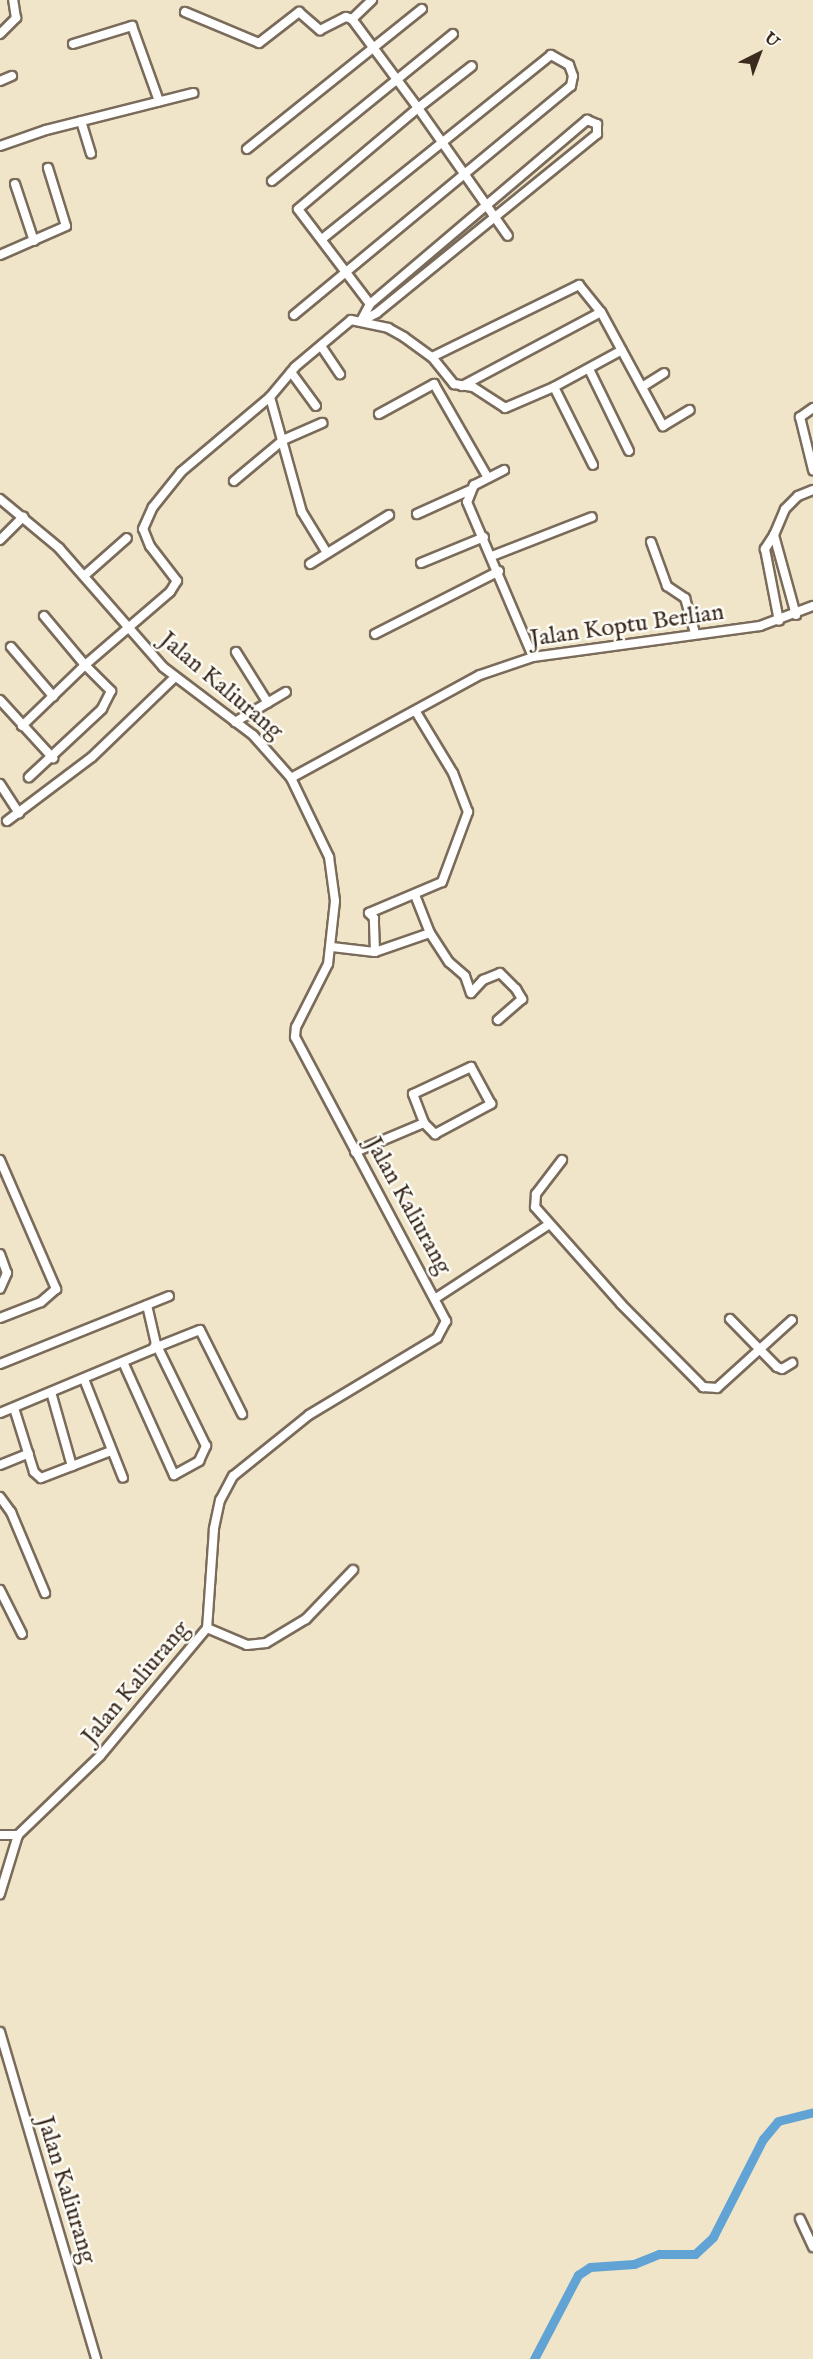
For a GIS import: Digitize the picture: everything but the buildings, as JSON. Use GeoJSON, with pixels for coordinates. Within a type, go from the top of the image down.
{"type":"FeatureCollection","features":[{"type":"Feature","properties":{"kind":"street"},"geometry":{"type":"LineString","coordinates":[[0,34],[11,24],[17,13],[13,0]]}},
{"type":"Feature","properties":{"kind":"street"},"geometry":{"type":"LineString","coordinates":[[352,19],[372,0]]}},
{"type":"Feature","properties":{"kind":"street"},"geometry":{"type":"LineString","coordinates":[[247,149],[422,9]]}},
{"type":"Feature","properties":{"kind":"street"},"geometry":{"type":"LineString","coordinates":[[185,12],[259,43],[299,12],[320,30],[346,17],[352,19],[466,174],[508,236]]}},
{"type":"Feature","properties":{"kind":"street"},"geometry":{"type":"LineString","coordinates":[[0,26],[11,24]]}},
{"type":"Feature","properties":{"kind":"street"},"geometry":{"type":"LineString","coordinates":[[73,44],[132,26],[159,101]]}},
{"type":"Feature","properties":{"kind":"street"},"geometry":{"type":"LineString","coordinates":[[272,181],[453,34]]}},
{"type":"Feature","properties":{"kind":"street"},"geometry":{"type":"LineString","coordinates":[[294,315],[345,270],[466,174],[571,86],[573,76],[568,65],[551,55],[322,239]]}},
{"type":"Feature","properties":{"kind":"street"},"geometry":{"type":"LineString","coordinates":[[370,304],[298,209],[418,108],[472,66]]}},
{"type":"Feature","properties":{"kind":"street"},"geometry":{"type":"LineString","coordinates":[[0,81],[12,76]]}},
{"type":"Feature","properties":{"kind":"street"},"geometry":{"type":"LineString","coordinates":[[0,146],[81,121],[193,93]]}},
{"type":"Feature","properties":{"kind":"street"},"geometry":{"type":"LineString","coordinates":[[587,120],[597,124],[597,134],[377,313],[361,321],[370,304],[587,120]]}},
{"type":"Feature","properties":{"kind":"street"},"geometry":{"type":"LineString","coordinates":[[81,121],[91,153]]}},
{"type":"Feature","properties":{"kind":"street"},"geometry":{"type":"LineString","coordinates":[[0,255],[66,226],[48,168]]}},
{"type":"Feature","properties":{"kind":"street"},"geometry":{"type":"LineString","coordinates":[[15,184],[34,241]]}},
{"type":"Feature","properties":{"kind":"street"},"geometry":{"type":"LineString","coordinates":[[432,357],[576,285],[584,288],[601,312],[663,426],[690,410]]}},
{"type":"Feature","properties":{"kind":"street"},"geometry":{"type":"LineString","coordinates":[[462,386],[601,312]]}},
{"type":"Feature","properties":{"kind":"street"},"geometry":{"type":"LineString","coordinates":[[22,726],[126,627],[177,583],[144,534],[144,526],[153,507],[181,472],[270,397],[291,372],[351,320],[388,328],[432,357],[445,377],[462,386],[484,392],[505,408],[554,387],[622,350]]}},
{"type":"Feature","properties":{"kind":"street"},"geometry":{"type":"LineString","coordinates":[[321,346],[340,374]]}},
{"type":"Feature","properties":{"kind":"street"},"geometry":{"type":"LineString","coordinates":[[589,369],[629,451]]}},
{"type":"Feature","properties":{"kind":"street"},"geometry":{"type":"LineString","coordinates":[[291,372],[316,406]]}},
{"type":"Feature","properties":{"kind":"street"},"geometry":{"type":"LineString","coordinates":[[642,387],[664,373]]}},
{"type":"Feature","properties":{"kind":"street"},"geometry":{"type":"LineString","coordinates":[[379,414],[434,384],[488,478]]}},
{"type":"Feature","properties":{"kind":"street"},"geometry":{"type":"LineString","coordinates":[[554,387],[593,465]]}},
{"type":"Feature","properties":{"kind":"street"},"geometry":{"type":"LineString","coordinates":[[270,397],[302,512],[327,553]]}},
{"type":"Feature","properties":{"kind":"street"},"geometry":{"type":"LineString","coordinates":[[813,408],[800,417],[811,454],[813,470]]}},
{"type":"Feature","properties":{"kind":"street"},"geometry":{"type":"LineString","coordinates":[[234,482],[283,440],[322,423]]}},
{"type":"Feature","properties":{"kind":"street"},"geometry":{"type":"LineString","coordinates":[[417,514],[470,490],[504,470]]}},
{"type":"Feature","properties":{"kind":"street"},"geometry":{"type":"LineString","coordinates":[[470,490],[468,508],[499,571],[533,657]]}},
{"type":"Feature","properties":{"kind":"street"},"geometry":{"type":"LineString","coordinates":[[780,621],[765,549],[774,535],[785,508],[798,496],[813,490]]}},
{"type":"Feature","properties":{"kind":"street","name":"Jalan Kaliurang"},"geometry":{"type":"LineString","coordinates":[[0,499],[23,517],[84,576],[126,627],[174,678],[235,722],[272,753],[291,778],[328,857],[335,901],[332,947],[294,1034],[355,1152],[436,1298],[446,1321],[440,1335],[300,1421],[233,1476],[220,1500],[214,1529],[207,1628],[100,1756],[18,1835],[0,1894]]}},
{"type":"Feature","properties":{"kind":"street"},"geometry":{"type":"LineString","coordinates":[[310,564],[389,514]]}},
{"type":"Feature","properties":{"kind":"street"},"geometry":{"type":"LineString","coordinates":[[0,540],[23,517]]}},
{"type":"Feature","properties":{"kind":"street"},"geometry":{"type":"LineString","coordinates":[[492,556],[592,517]]}},
{"type":"Feature","properties":{"kind":"street"},"geometry":{"type":"LineString","coordinates":[[774,535],[796,615]]}},
{"type":"Feature","properties":{"kind":"street"},"geometry":{"type":"LineString","coordinates":[[84,576],[127,537]]}},
{"type":"Feature","properties":{"kind":"street"},"geometry":{"type":"LineString","coordinates":[[421,563],[484,537]]}},
{"type":"Feature","properties":{"kind":"street"},"geometry":{"type":"LineString","coordinates":[[651,542],[667,586],[685,598],[695,634]]}},
{"type":"Feature","properties":{"kind":"street"},"geometry":{"type":"LineString","coordinates":[[375,634],[499,571]]}},
{"type":"Feature","properties":{"kind":"street","name":"Jalan Koptu Berlian"},"geometry":{"type":"LineString","coordinates":[[291,778],[416,712],[480,675],[533,657],[780,621],[813,606]]}},
{"type":"Feature","properties":{"kind":"street"},"geometry":{"type":"LineString","coordinates":[[29,777],[53,758],[112,696],[44,616]]}},
{"type":"Feature","properties":{"kind":"street"},"geometry":{"type":"LineString","coordinates":[[10,647],[53,696]]}},
{"type":"Feature","properties":{"kind":"street"},"geometry":{"type":"LineString","coordinates":[[236,652],[268,703]]}},
{"type":"Feature","properties":{"kind":"street"},"geometry":{"type":"LineString","coordinates":[[7,821],[92,757],[174,678]]}},
{"type":"Feature","properties":{"kind":"street"},"geometry":{"type":"LineString","coordinates":[[235,722],[286,692]]}},
{"type":"Feature","properties":{"kind":"street"},"geometry":{"type":"LineString","coordinates":[[0,700],[53,758]]}},
{"type":"Feature","properties":{"kind":"street"},"geometry":{"type":"LineString","coordinates":[[375,952],[374,918],[369,913],[415,895],[446,877],[468,812],[453,773],[416,712]]}},
{"type":"Feature","properties":{"kind":"street"},"geometry":{"type":"LineString","coordinates":[[0,784],[19,813]]}},
{"type":"Feature","properties":{"kind":"street"},"geometry":{"type":"LineString","coordinates":[[415,895],[430,933],[449,962],[465,976],[471,993],[483,980],[501,973],[516,989],[522,999],[498,1020]]}},
{"type":"Feature","properties":{"kind":"street"},"geometry":{"type":"LineString","coordinates":[[332,947],[375,952],[430,933]]}},
{"type":"Feature","properties":{"kind":"street"},"geometry":{"type":"LineString","coordinates":[[471,1067],[491,1104],[435,1134],[424,1123],[413,1094],[471,1067]]}},
{"type":"Feature","properties":{"kind":"street"},"geometry":{"type":"LineString","coordinates":[[355,1152],[424,1123]]}},
{"type":"Feature","properties":{"kind":"street"},"geometry":{"type":"LineString","coordinates":[[0,1160],[56,1289],[40,1302],[0,1318]]}},
{"type":"Feature","properties":{"kind":"street"},"geometry":{"type":"LineString","coordinates":[[562,1160],[533,1198],[548,1225],[705,1389],[717,1388],[792,1320]]}},
{"type":"Feature","properties":{"kind":"street"},"geometry":{"type":"LineString","coordinates":[[436,1298],[548,1225]]}},
{"type":"Feature","properties":{"kind":"street"},"geometry":{"type":"LineString","coordinates":[[0,1254],[7,1273],[0,1289]]}},
{"type":"Feature","properties":{"kind":"street"},"geometry":{"type":"LineString","coordinates":[[0,1364],[170,1296]]}},
{"type":"Feature","properties":{"kind":"street"},"geometry":{"type":"LineString","coordinates":[[123,1362],[174,1475],[199,1461],[206,1446],[157,1345],[147,1305]]}},
{"type":"Feature","properties":{"kind":"street"},"geometry":{"type":"LineString","coordinates":[[730,1318],[780,1369],[792,1363]]}},
{"type":"Feature","properties":{"kind":"street"},"geometry":{"type":"LineString","coordinates":[[0,1413],[84,1379],[153,1349],[157,1345],[200,1330],[242,1414]]}},
{"type":"Feature","properties":{"kind":"street"},"geometry":{"type":"LineString","coordinates":[[84,1379],[123,1478]]}},
{"type":"Feature","properties":{"kind":"street"},"geometry":{"type":"LineString","coordinates":[[51,1392],[72,1466]]}},
{"type":"Feature","properties":{"kind":"street"},"geometry":{"type":"LineString","coordinates":[[14,1407],[34,1472],[41,1478],[111,1451]]}},
{"type":"Feature","properties":{"kind":"street"},"geometry":{"type":"LineString","coordinates":[[0,1465],[29,1453]]}},
{"type":"Feature","properties":{"kind":"street"},"geometry":{"type":"LineString","coordinates":[[0,1497],[11,1512],[45,1593]]}},
{"type":"Feature","properties":{"kind":"street"},"geometry":{"type":"LineString","coordinates":[[207,1628],[247,1645],[266,1643],[306,1619],[353,1570]]}},
{"type":"Feature","properties":{"kind":"street"},"geometry":{"type":"LineString","coordinates":[[0,1590],[22,1634]]}},
{"type":"Feature","properties":{"kind":"street"},"geometry":{"type":"LineString","coordinates":[[0,1835],[18,1835]]}},
{"type":"Feature","properties":{"kind":"street","name":"Jalan Kaliurang"},"geometry":{"type":"LineString","coordinates":[[0,2032],[96,2359]]}},
{"type":"Feature","properties":{"kind":"street"},"geometry":{"type":"LineString","coordinates":[[800,2219],[813,2247]]}},
{"type":"Feature","properties":{"kind":"waterway"},"geometry":{"type":"LineString","coordinates":[[534,2359],[578,2275],[590,2267],[634,2264],[659,2254],[695,2254],[713,2237],[763,2139],[778,2121],[813,2112]]}}]}
